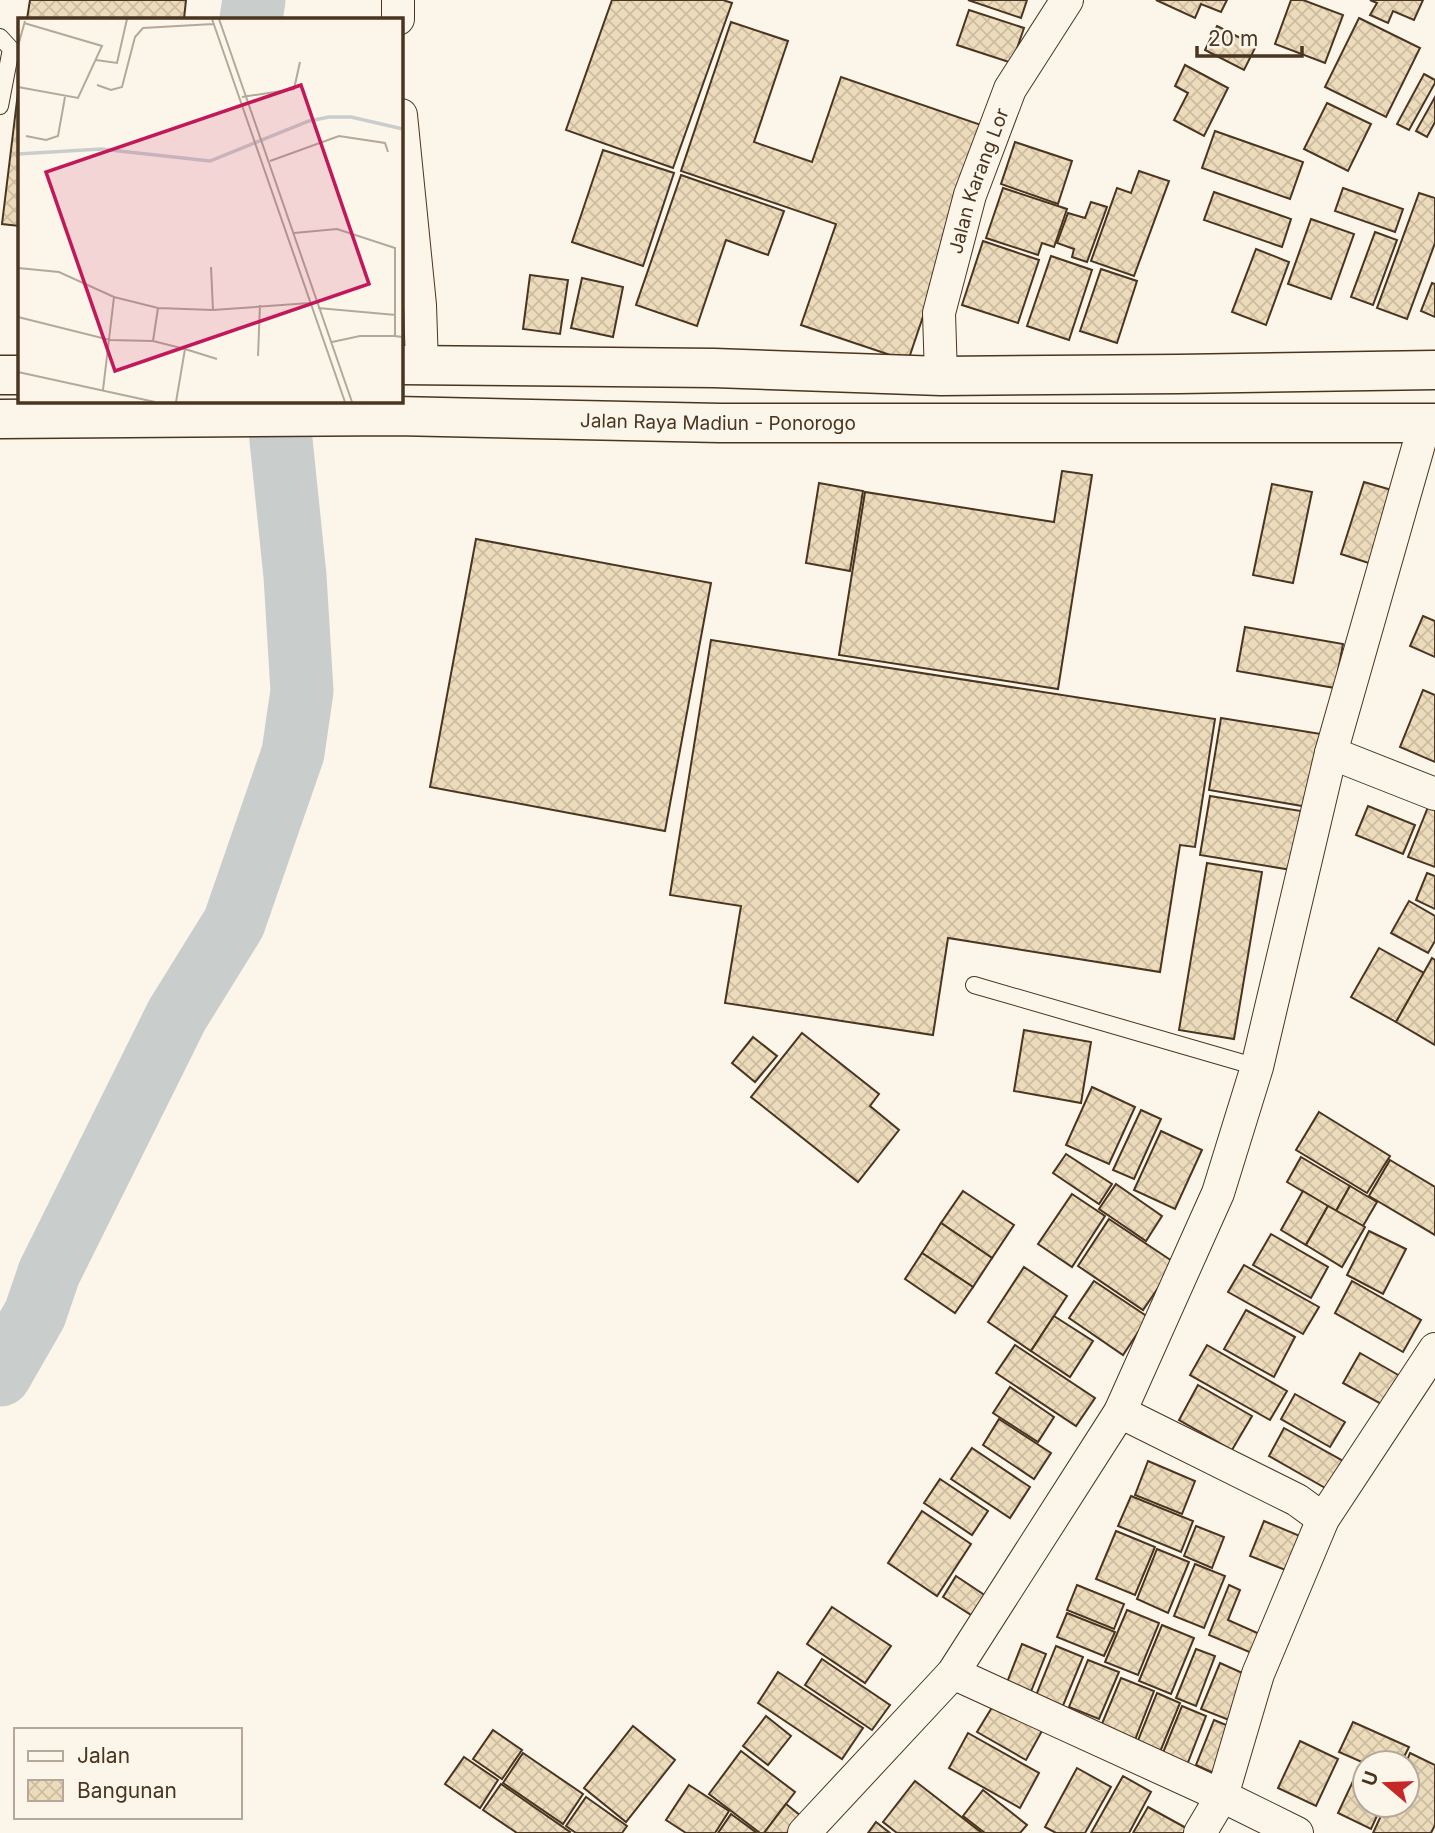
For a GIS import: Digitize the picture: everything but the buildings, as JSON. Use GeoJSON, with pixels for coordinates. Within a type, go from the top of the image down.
{"type":"FeatureCollection","features":[{"type":"Feature","properties":{"kind":"highway"},"geometry":{"type":"LineString","coordinates":[[414,347],[714,368],[942,376],[1435,370]]}},
{"type":"Feature","properties":{"kind":"highway"},"geometry":{"type":"LineString","coordinates":[[714,368],[720,423]]}},
{"type":"Feature","properties":{"kind":"highway"},"geometry":{"type":"LineString","coordinates":[[0,375],[18,375]]}},
{"type":"Feature","properties":{"kind":"highway","name":"Jalan Raya Madiun - Ponorogo"},"geometry":{"type":"LineString","coordinates":[[0,419],[396,416],[720,423],[1430,423]]}},
{"type":"Feature","properties":{"kind":"street"},"geometry":{"type":"LineString","coordinates":[[398,0],[398,18]]}},
{"type":"Feature","properties":{"kind":"street","name":"Jalan Karang Lor"},"geometry":{"type":"LineString","coordinates":[[942,376],[939,313],[970,195],[1010,89],[1067,0]]}},
{"type":"Feature","properties":{"kind":"street"},"geometry":{"type":"LineString","coordinates":[[402,133],[414,347]]}},
{"type":"Feature","properties":{"kind":"street"},"geometry":{"type":"LineString","coordinates":[[804,1833],[953,1673],[1120,1412],[1218,1193],[1257,1067],[1331,753],[1430,423]]}},
{"type":"Feature","properties":{"kind":"street"},"geometry":{"type":"LineString","coordinates":[[1331,753],[1435,794]]}},
{"type":"Feature","properties":{"kind":"street"},"geometry":{"type":"LineString","coordinates":[[1200,1833],[1222,1796],[1258,1674],[1323,1520],[1435,1349]]}},
{"type":"Feature","properties":{"kind":"street"},"geometry":{"type":"LineString","coordinates":[[1120,1412],[1297,1500],[1323,1520]]}},
{"type":"Feature","properties":{"kind":"street"},"geometry":{"type":"LineString","coordinates":[[953,1673],[1297,1833]]}},
{"type":"Feature","properties":{"kind":"lane"},"geometry":{"type":"LineString","coordinates":[[0,37],[11,49],[0,106]]}},
{"type":"Feature","properties":{"kind":"lane"},"geometry":{"type":"LineString","coordinates":[[974,985],[1257,1067]]}},
{"type":"Feature","properties":{"kind":"waterway"},"geometry":{"type":"LineString","coordinates":[[251,18],[254,0]]}},
{"type":"Feature","properties":{"kind":"waterway"},"geometry":{"type":"LineString","coordinates":[[0,1375],[35,1314],[49,1273],[177,1015],[234,923],[293,753],[302,691],[295,576],[277,402]]}}]}
